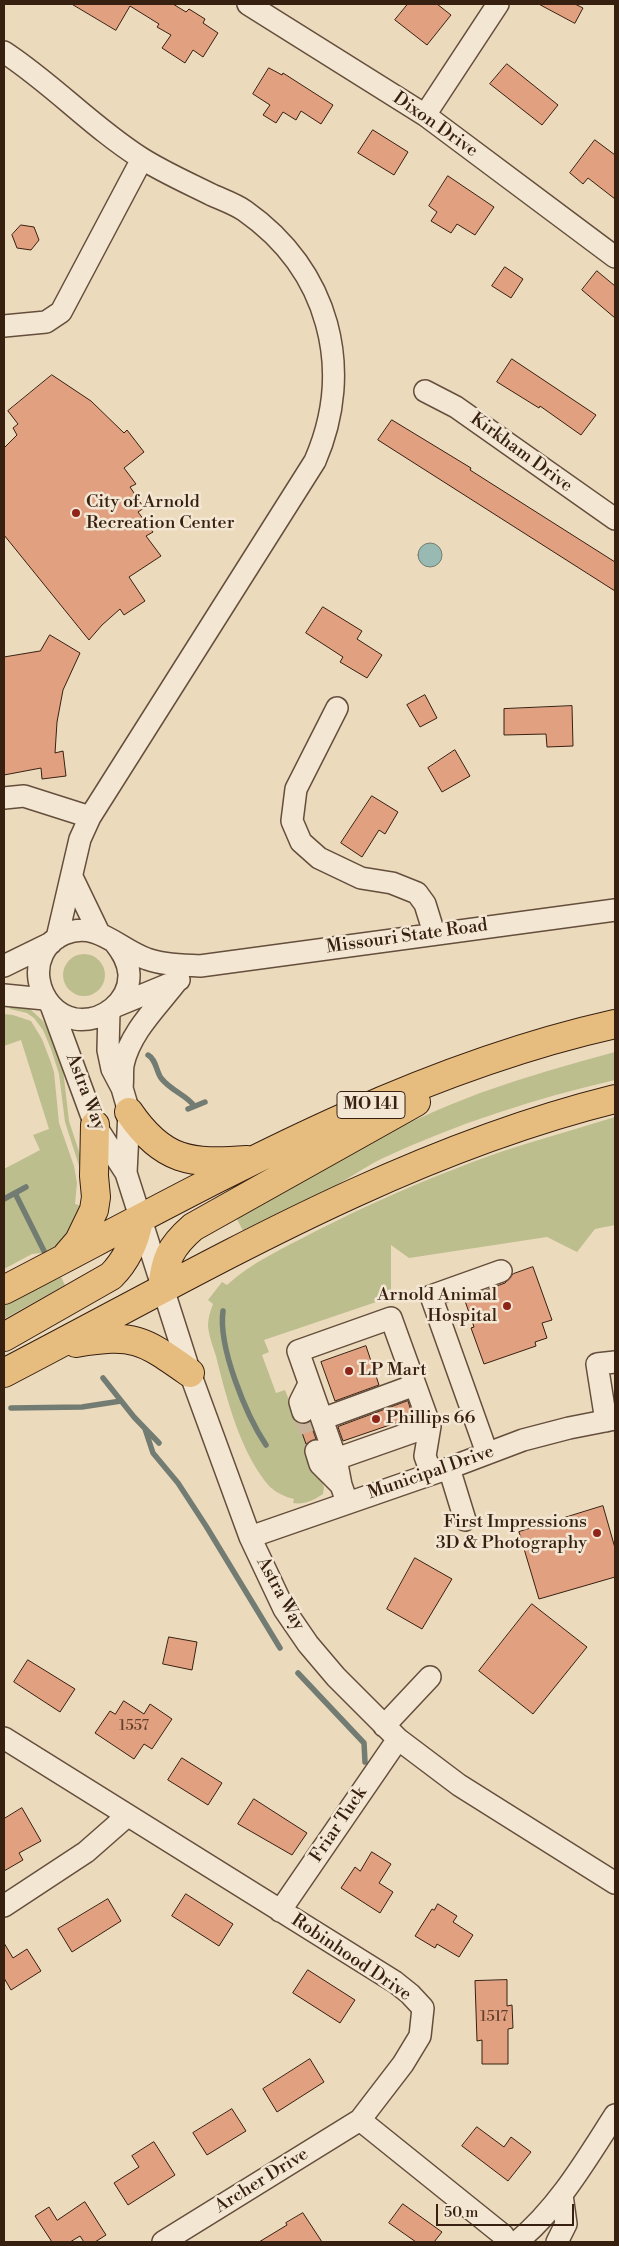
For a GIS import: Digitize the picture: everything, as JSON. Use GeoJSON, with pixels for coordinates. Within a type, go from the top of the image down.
{"type":"FeatureCollection","features":[{"type":"Feature","properties":{"kind":"highway","name":"MO 141"},"geometry":{"type":"LineString","coordinates":[[4,1290],[256,1160],[369,1105],[489,1059],[615,1024]]}},
{"type":"Feature","properties":{"kind":"highway"},"geometry":{"type":"LineString","coordinates":[[162,1290],[168,1255],[177,1241],[193,1227],[489,1059]]}},
{"type":"Feature","properties":{"kind":"highway"},"geometry":{"type":"LineString","coordinates":[[4,1373],[323,1208],[448,1152],[513,1128],[615,1099]]}},
{"type":"Feature","properties":{"kind":"highway"},"geometry":{"type":"LineString","coordinates":[[126,1100],[153,1142],[185,1159],[214,1162],[256,1160]]}},
{"type":"Feature","properties":{"kind":"highway"},"geometry":{"type":"LineString","coordinates":[[63,1260],[79,1241],[94,1210],[96,1198],[95,1125]]}},
{"type":"Feature","properties":{"kind":"highway"},"geometry":{"type":"LineString","coordinates":[[4,1337],[111,1276],[123,1264],[140,1220]]}},
{"type":"Feature","properties":{"kind":"highway"},"geometry":{"type":"LineString","coordinates":[[55,1346],[107,1338],[134,1340],[147,1345],[190,1373]]}},
{"type":"Feature","properties":{"kind":"street","name":"Dixon Drive"},"geometry":{"type":"LineString","coordinates":[[248,4],[425,115],[615,258]]}},
{"type":"Feature","properties":{"kind":"street"},"geometry":{"type":"LineString","coordinates":[[425,115],[498,4]]}},
{"type":"Feature","properties":{"kind":"street"},"geometry":{"type":"LineString","coordinates":[[4,52],[44,80],[96,126],[142,159],[244,210],[284,245],[302,268],[311,284],[326,320],[334,361],[333,394],[328,425],[322,444],[303,482],[90,817],[80,839],[72,877],[65,895],[54,941],[43,953],[38,976],[40,987],[48,1004]]}},
{"type":"Feature","properties":{"kind":"street"},"geometry":{"type":"LineString","coordinates":[[4,326],[46,322],[61,312],[142,159]]}},
{"type":"Feature","properties":{"kind":"street","name":"Kirkham Drive"},"geometry":{"type":"LineString","coordinates":[[425,391],[456,407],[615,520]]}},
{"type":"Feature","properties":{"kind":"street"},"geometry":{"type":"LineString","coordinates":[[337,708],[296,789],[292,822],[301,842],[319,858],[361,878],[392,883],[417,893],[425,904],[434,933]]}},
{"type":"Feature","properties":{"kind":"street"},"geometry":{"type":"LineString","coordinates":[[4,798],[24,796],[90,817]]}},
{"type":"Feature","properties":{"kind":"street"},"geometry":{"type":"LineString","coordinates":[[4,995],[48,1004],[66,1017],[84,1020],[101,1016],[112,1009],[125,992],[129,974],[125,957],[107,938],[72,877]]}},
{"type":"Feature","properties":{"kind":"street","name":"Missouri State Road"},"geometry":{"type":"LineString","coordinates":[[107,938],[145,958],[157,962],[200,966],[615,910]]}},
{"type":"Feature","properties":{"kind":"street"},"geometry":{"type":"LineString","coordinates":[[4,966],[76,930],[90,930],[107,938]]}},
{"type":"Feature","properties":{"kind":"street","name":"Missouri State Road"},"geometry":{"type":"LineString","coordinates":[[112,1009],[178,981],[200,966]]}},
{"type":"Feature","properties":{"kind":"street"},"geometry":{"type":"LineString","coordinates":[[126,1100],[123,1065],[131,1044],[142,1026],[178,981]]}},
{"type":"Feature","properties":{"kind":"street","name":"Astra Way"},"geometry":{"type":"LineString","coordinates":[[48,1004],[95,1125],[126,1173],[190,1373],[250,1536],[284,1609],[308,1644],[347,1690],[391,1732],[466,1789],[615,1883]]}},
{"type":"Feature","properties":{"kind":"street","name":"Astra Way"},"geometry":{"type":"LineString","coordinates":[[112,1009],[108,1050],[112,1069],[126,1100],[126,1173]]}},
{"type":"Feature","properties":{"kind":"street"},"geometry":{"type":"LineString","coordinates":[[487,1453],[431,1296],[501,1272]]}},
{"type":"Feature","properties":{"kind":"street"},"geometry":{"type":"LineString","coordinates":[[344,1493],[336,1459],[312,1416],[309,1384],[298,1351],[391,1318],[430,1426],[424,1456],[440,1471],[466,1520]]}},
{"type":"Feature","properties":{"kind":"street"},"geometry":{"type":"LineString","coordinates":[[606,1363],[611,1420]]}},
{"type":"Feature","properties":{"kind":"street"},"geometry":{"type":"LineString","coordinates":[[312,1416],[415,1385]]}},
{"type":"Feature","properties":{"kind":"street","name":"Municipal Drive"},"geometry":{"type":"LineString","coordinates":[[250,1536],[344,1493],[440,1471],[487,1453],[569,1428],[611,1420]]}},
{"type":"Feature","properties":{"kind":"street"},"geometry":{"type":"LineString","coordinates":[[336,1459],[430,1426]]}},
{"type":"Feature","properties":{"kind":"street"},"geometry":{"type":"LineString","coordinates":[[316,1451],[320,1464],[344,1493]]}},
{"type":"Feature","properties":{"kind":"street","name":"Friar Tuck"},"geometry":{"type":"LineString","coordinates":[[280,1911],[391,1732],[430,1677]]}},
{"type":"Feature","properties":{"kind":"street","name":"Robinhood Drive"},"geometry":{"type":"LineString","coordinates":[[4,1738],[395,1982],[410,1994],[423,2008],[420,2036],[403,2064],[360,2120]]}},
{"type":"Feature","properties":{"kind":"street"},"geometry":{"type":"LineString","coordinates":[[4,1906],[86,1852],[127,1816]]}},
{"type":"Feature","properties":{"kind":"street"},"geometry":{"type":"LineString","coordinates":[[517,2242],[535,2226],[562,2195],[615,2115]]}},
{"type":"Feature","properties":{"kind":"street"},"geometry":{"type":"LineString","coordinates":[[360,2120],[503,2235],[508,2242]]}},
{"type":"Feature","properties":{"kind":"street","name":"Archer Drive"},"geometry":{"type":"LineString","coordinates":[[163,2242],[360,2120]]}},
{"type":"Feature","properties":{"kind":"street"},"geometry":{"type":"LineString","coordinates":[[557,2242],[566,2224],[562,2195]]}},
{"type":"Feature","properties":{"kind":"green space"},"geometry":{"type":"Polygon","coordinates":[[[84,954],[99,960],[105,975],[99,990],[84,996],[69,990],[63,975],[69,960],[84,954]]]}},
{"type":"Feature","properties":{"kind":"green space"},"geometry":{"type":"Polygon","coordinates":[[[10,1005],[30,1009],[43,1021],[49,1032],[63,1069],[69,1121],[85,1170],[86,1202],[81,1201],[81,1172],[65,1122],[59,1074],[51,1049],[43,1030],[34,1018],[27,1013],[10,1009],[10,1005]]]}},
{"type":"Feature","properties":{"kind":"green space"},"geometry":{"type":"Polygon","coordinates":[[[4,1014],[31,1021],[42,1039],[54,1072],[59,1123],[74,1166],[77,1183],[75,1204],[85,1207],[65,1241],[50,1252],[32,1254],[4,1269],[4,1169],[40,1150],[33,1135],[49,1129],[21,1040],[4,1046],[4,1014]]]}},
{"type":"Feature","properties":{"kind":"green space"},"geometry":{"type":"Polygon","coordinates":[[[615,1052],[615,1080],[526,1104],[438,1134],[381,1159],[318,1195],[243,1231],[234,1213],[355,1149],[417,1119],[480,1093],[615,1052]]]}},
{"type":"Feature","properties":{"kind":"green space"},"geometry":{"type":"Polygon","coordinates":[[[615,1117],[615,1225],[595,1229],[577,1252],[547,1237],[409,1258],[391,1245],[391,1297],[264,1340],[269,1352],[262,1355],[276,1393],[285,1390],[324,1487],[323,1494],[309,1502],[293,1503],[294,1499],[281,1495],[270,1487],[251,1459],[236,1425],[209,1334],[208,1320],[213,1304],[208,1300],[222,1282],[227,1285],[247,1269],[280,1250],[352,1213],[411,1187],[506,1150],[615,1117]]]}},
{"type":"Feature","properties":{"kind":"green space"},"geometry":{"type":"Polygon","coordinates":[[[61,1277],[65,1285],[4,1319],[4,1305],[61,1277]]]}},
{"type":"Feature","properties":{"kind":"water"},"geometry":{"type":"Polygon","coordinates":[[[430,543],[435,544],[441,550],[441,560],[435,566],[430,567],[425,566],[419,560],[418,555],[419,550],[425,544],[430,543]]]}},
{"type":"Feature","properties":{"kind":"building"},"geometry":{"type":"Polygon","coordinates":[[[72,4],[173,4],[186,12],[189,9],[205,19],[203,23],[218,33],[203,57],[193,50],[185,63],[162,48],[171,35],[157,27],[159,24],[130,6],[116,30],[72,4]]]}},
{"type":"Feature","properties":{"kind":"building"},"geometry":{"type":"Polygon","coordinates":[[[408,4],[437,4],[451,15],[427,45],[395,20],[408,4]]]}},
{"type":"Feature","properties":{"kind":"building"},"geometry":{"type":"Polygon","coordinates":[[[539,4],[575,4],[583,8],[575,23],[539,4]]]}},
{"type":"Feature","properties":{"kind":"building"},"geometry":{"type":"Polygon","coordinates":[[[507,64],[558,105],[542,125],[490,84],[507,64]]]}},
{"type":"Feature","properties":{"kind":"building"},"geometry":{"type":"Polygon","coordinates":[[[269,68],[282,75],[283,73],[333,105],[321,124],[301,111],[296,120],[283,112],[276,123],[263,115],[270,105],[253,94],[269,68]]]}},
{"type":"Feature","properties":{"kind":"building"},"geometry":{"type":"Polygon","coordinates":[[[373,130],[408,152],[394,175],[358,153],[373,130]]]}},
{"type":"Feature","properties":{"kind":"building"},"geometry":{"type":"Polygon","coordinates":[[[595,140],[615,155],[615,199],[588,178],[583,184],[570,173],[595,140]]]}},
{"type":"Feature","properties":{"kind":"building"},"geometry":{"type":"Polygon","coordinates":[[[448,176],[494,207],[475,235],[457,224],[451,233],[431,221],[437,212],[429,206],[448,176]]]}},
{"type":"Feature","properties":{"kind":"building"},"geometry":{"type":"Polygon","coordinates":[[[21,225],[34,227],[39,240],[31,250],[17,248],[12,235],[21,225]]]}},
{"type":"Feature","properties":{"kind":"building"},"geometry":{"type":"Polygon","coordinates":[[[505,267],[523,279],[511,298],[492,286],[505,267]]]}},
{"type":"Feature","properties":{"kind":"building"},"geometry":{"type":"Polygon","coordinates":[[[597,271],[615,286],[615,318],[582,290],[597,271]]]}},
{"type":"Feature","properties":{"kind":"building"},"geometry":{"type":"Polygon","coordinates":[[[512,359],[596,415],[581,435],[540,406],[539,408],[497,382],[512,359]]]}},
{"type":"Feature","properties":{"kind":"building"},"geometry":{"type":"Polygon","coordinates":[[[52,375],[91,401],[124,433],[127,430],[144,452],[124,468],[136,484],[130,487],[144,508],[138,512],[153,532],[146,536],[161,556],[129,577],[145,601],[124,615],[120,609],[89,640],[4,535],[4,448],[17,435],[13,428],[18,424],[8,411],[52,375]]]}},
{"type":"Feature","properties":{"kind":"building"},"geometry":{"type":"Polygon","coordinates":[[[392,420],[471,468],[470,470],[615,562],[615,591],[378,440],[392,420]]]}},
{"type":"Feature","properties":{"kind":"building"},"geometry":{"type":"Polygon","coordinates":[[[323,607],[362,631],[357,639],[382,655],[367,678],[340,662],[343,657],[306,633],[323,607]]]}},
{"type":"Feature","properties":{"kind":"building"},"geometry":{"type":"Polygon","coordinates":[[[50,635],[80,653],[63,690],[57,722],[55,753],[63,751],[66,776],[42,779],[41,768],[4,775],[4,657],[40,651],[50,635]]]}},
{"type":"Feature","properties":{"kind":"building"},"geometry":{"type":"Polygon","coordinates":[[[425,695],[437,718],[420,727],[407,705],[425,695]]]}},
{"type":"Feature","properties":{"kind":"building"},"geometry":{"type":"Polygon","coordinates":[[[572,706],[573,746],[547,747],[546,734],[504,735],[504,709],[572,706]]]}},
{"type":"Feature","properties":{"kind":"building"},"geometry":{"type":"Polygon","coordinates":[[[455,750],[470,776],[442,792],[428,768],[455,750]]]}},
{"type":"Feature","properties":{"kind":"building"},"geometry":{"type":"Polygon","coordinates":[[[372,796],[398,812],[385,834],[379,830],[362,857],[341,843],[372,796]]]}},
{"type":"Feature","properties":{"kind":"building","name":"Arnold Animal Hospital"},"geometry":{"type":"Polygon","coordinates":[[[533,1267],[552,1320],[542,1323],[547,1338],[535,1342],[536,1346],[484,1364],[471,1328],[474,1327],[464,1298],[505,1283],[513,1274],[533,1267]]]}},
{"type":"Feature","properties":{"kind":"building","name":"LP Mart"},"geometry":{"type":"Polygon","coordinates":[[[366,1346],[379,1385],[335,1401],[321,1362],[366,1346]]]}},
{"type":"Feature","properties":{"kind":"building","name":"Phillips 66"},"geometry":{"type":"Polygon","coordinates":[[[408,1401],[413,1417],[343,1441],[338,1427],[408,1401]]]}},
{"type":"Feature","properties":{"kind":"building"},"geometry":{"type":"Polygon","coordinates":[[[310,1422],[316,1439],[306,1444],[299,1424],[310,1422]]]}},
{"type":"Feature","properties":{"kind":"building"},"geometry":{"type":"Polygon","coordinates":[[[603,1506],[615,1548],[615,1577],[539,1599],[519,1532],[603,1506]]]}},
{"type":"Feature","properties":{"kind":"building"},"geometry":{"type":"Polygon","coordinates":[[[415,1558],[452,1579],[422,1629],[387,1609],[415,1558]]]}},
{"type":"Feature","properties":{"kind":"building"},"geometry":{"type":"Polygon","coordinates":[[[532,1604],[587,1647],[533,1714],[479,1671],[532,1604]]]}},
{"type":"Feature","properties":{"kind":"building"},"geometry":{"type":"Polygon","coordinates":[[[169,1637],[197,1642],[192,1670],[163,1664],[169,1637]]]}},
{"type":"Feature","properties":{"kind":"building"},"geometry":{"type":"Polygon","coordinates":[[[28,1660],[75,1689],[60,1712],[14,1682],[28,1660]]]}},
{"type":"Feature","properties":{"kind":"building"},"geometry":{"type":"Polygon","coordinates":[[[124,1701],[144,1714],[150,1704],[172,1719],[152,1749],[144,1744],[134,1759],[95,1733],[110,1711],[115,1714],[124,1701]]]}},
{"type":"Feature","properties":{"kind":"building"},"geometry":{"type":"Polygon","coordinates":[[[182,1758],[222,1783],[208,1805],[168,1780],[182,1758]]]}},
{"type":"Feature","properties":{"kind":"building"},"geometry":{"type":"Polygon","coordinates":[[[254,1799],[307,1833],[292,1855],[238,1824],[254,1799]]]}},
{"type":"Feature","properties":{"kind":"building"},"geometry":{"type":"Polygon","coordinates":[[[22,1808],[41,1841],[19,1853],[23,1860],[4,1871],[4,1819],[22,1808]]]}},
{"type":"Feature","properties":{"kind":"building"},"geometry":{"type":"Polygon","coordinates":[[[372,1852],[391,1864],[379,1883],[393,1892],[380,1913],[341,1888],[355,1867],[360,1871],[372,1852]]]}},
{"type":"Feature","properties":{"kind":"building"},"geometry":{"type":"Polygon","coordinates":[[[186,1894],[233,1924],[219,1946],[172,1916],[186,1894]]]}},
{"type":"Feature","properties":{"kind":"building"},"geometry":{"type":"Polygon","coordinates":[[[108,1899],[121,1921],[72,1952],[58,1929],[108,1899]]]}},
{"type":"Feature","properties":{"kind":"building"},"geometry":{"type":"Polygon","coordinates":[[[438,1904],[457,1916],[453,1922],[473,1935],[459,1957],[437,1944],[435,1948],[415,1936],[432,1909],[434,1910],[438,1904]]]}},
{"type":"Feature","properties":{"kind":"building"},"geometry":{"type":"Polygon","coordinates":[[[4,1943],[13,1958],[27,1949],[41,1971],[11,1990],[4,1978],[4,1943]]]}},
{"type":"Feature","properties":{"kind":"building"},"geometry":{"type":"Polygon","coordinates":[[[308,1970],[355,2000],[340,2023],[293,1993],[308,1970]]]}},
{"type":"Feature","properties":{"kind":"building"},"geometry":{"type":"Polygon","coordinates":[[[507,1980],[507,2006],[512,2005],[513,2028],[508,2029],[508,2064],[482,2064],[482,2040],[477,2041],[475,1981],[507,1980]]]}},
{"type":"Feature","properties":{"kind":"building"},"geometry":{"type":"Polygon","coordinates":[[[310,2059],[324,2082],[277,2112],[263,2089],[310,2059]]]}},
{"type":"Feature","properties":{"kind":"building"},"geometry":{"type":"Polygon","coordinates":[[[232,2109],[246,2131],[207,2155],[193,2133],[232,2109]]]}},
{"type":"Feature","properties":{"kind":"building"},"geometry":{"type":"Polygon","coordinates":[[[477,2127],[504,2147],[511,2137],[531,2152],[508,2181],[462,2146],[477,2127]]]}},
{"type":"Feature","properties":{"kind":"building"},"geometry":{"type":"Polygon","coordinates":[[[154,2142],[175,2175],[128,2205],[114,2183],[139,2167],[132,2156],[154,2142]]]}},
{"type":"Feature","properties":{"kind":"building"},"geometry":{"type":"Polygon","coordinates":[[[85,2202],[106,2235],[95,2242],[84,2242],[80,2236],[70,2242],[52,2242],[35,2216],[49,2207],[57,2220],[85,2202]]]}},
{"type":"Feature","properties":{"kind":"building"},"geometry":{"type":"Polygon","coordinates":[[[403,2204],[442,2232],[434,2242],[416,2242],[389,2223],[403,2204]]]}},
{"type":"Feature","properties":{"kind":"building"},"geometry":{"type":"Polygon","coordinates":[[[303,2213],[322,2242],[259,2242],[287,2225],[286,2223],[303,2213]]]}},
{"type":"Feature","properties":{"kind":"waterway"},"geometry":{"type":"LineString","coordinates":[[148,1055],[153,1059],[159,1075],[165,1083],[188,1099],[194,1106]]}},
{"type":"Feature","properties":{"kind":"waterway"},"geometry":{"type":"LineString","coordinates":[[188,1109],[205,1102]]}},
{"type":"Feature","properties":{"kind":"waterway"},"geometry":{"type":"LineString","coordinates":[[4,1199],[26,1187]]}},
{"type":"Feature","properties":{"kind":"waterway"},"geometry":{"type":"LineString","coordinates":[[15,1193],[44,1251]]}},
{"type":"Feature","properties":{"kind":"waterway"},"geometry":{"type":"LineString","coordinates":[[223,1311],[225,1343],[235,1380],[250,1416],[266,1445]]}},
{"type":"Feature","properties":{"kind":"waterway"},"geometry":{"type":"LineString","coordinates":[[103,1378],[134,1417],[159,1443]]}},
{"type":"Feature","properties":{"kind":"waterway"},"geometry":{"type":"LineString","coordinates":[[11,1408],[82,1407],[121,1401]]}},
{"type":"Feature","properties":{"kind":"waterway"},"geometry":{"type":"LineString","coordinates":[[145,1429],[153,1453],[178,1483],[280,1648]]}},
{"type":"Feature","properties":{"kind":"waterway"},"geometry":{"type":"LineString","coordinates":[[298,1673],[364,1743],[365,1762]]}},
{"type":"Feature","properties":{"kind":"tunnel"},"geometry":{"type":"LineString","coordinates":[[303,1412],[316,1451]]}},
{"type":"Feature","properties":{"kind":"place","name":"City of Arnold Recreation Center"},"geometry":{"type":"Point","coordinates":[76,513]}},
{"type":"Feature","properties":{"kind":"place","name":"Arnold Animal Hospital"},"geometry":{"type":"Point","coordinates":[507,1306]}},
{"type":"Feature","properties":{"kind":"place","name":"LP Mart"},"geometry":{"type":"Point","coordinates":[349,1371]}},
{"type":"Feature","properties":{"kind":"place","name":"Phillips 66"},"geometry":{"type":"Point","coordinates":[376,1419]}},
{"type":"Feature","properties":{"kind":"place","name":"First Impressions 3D & Photography"},"geometry":{"type":"Point","coordinates":[597,1533]}}]}
